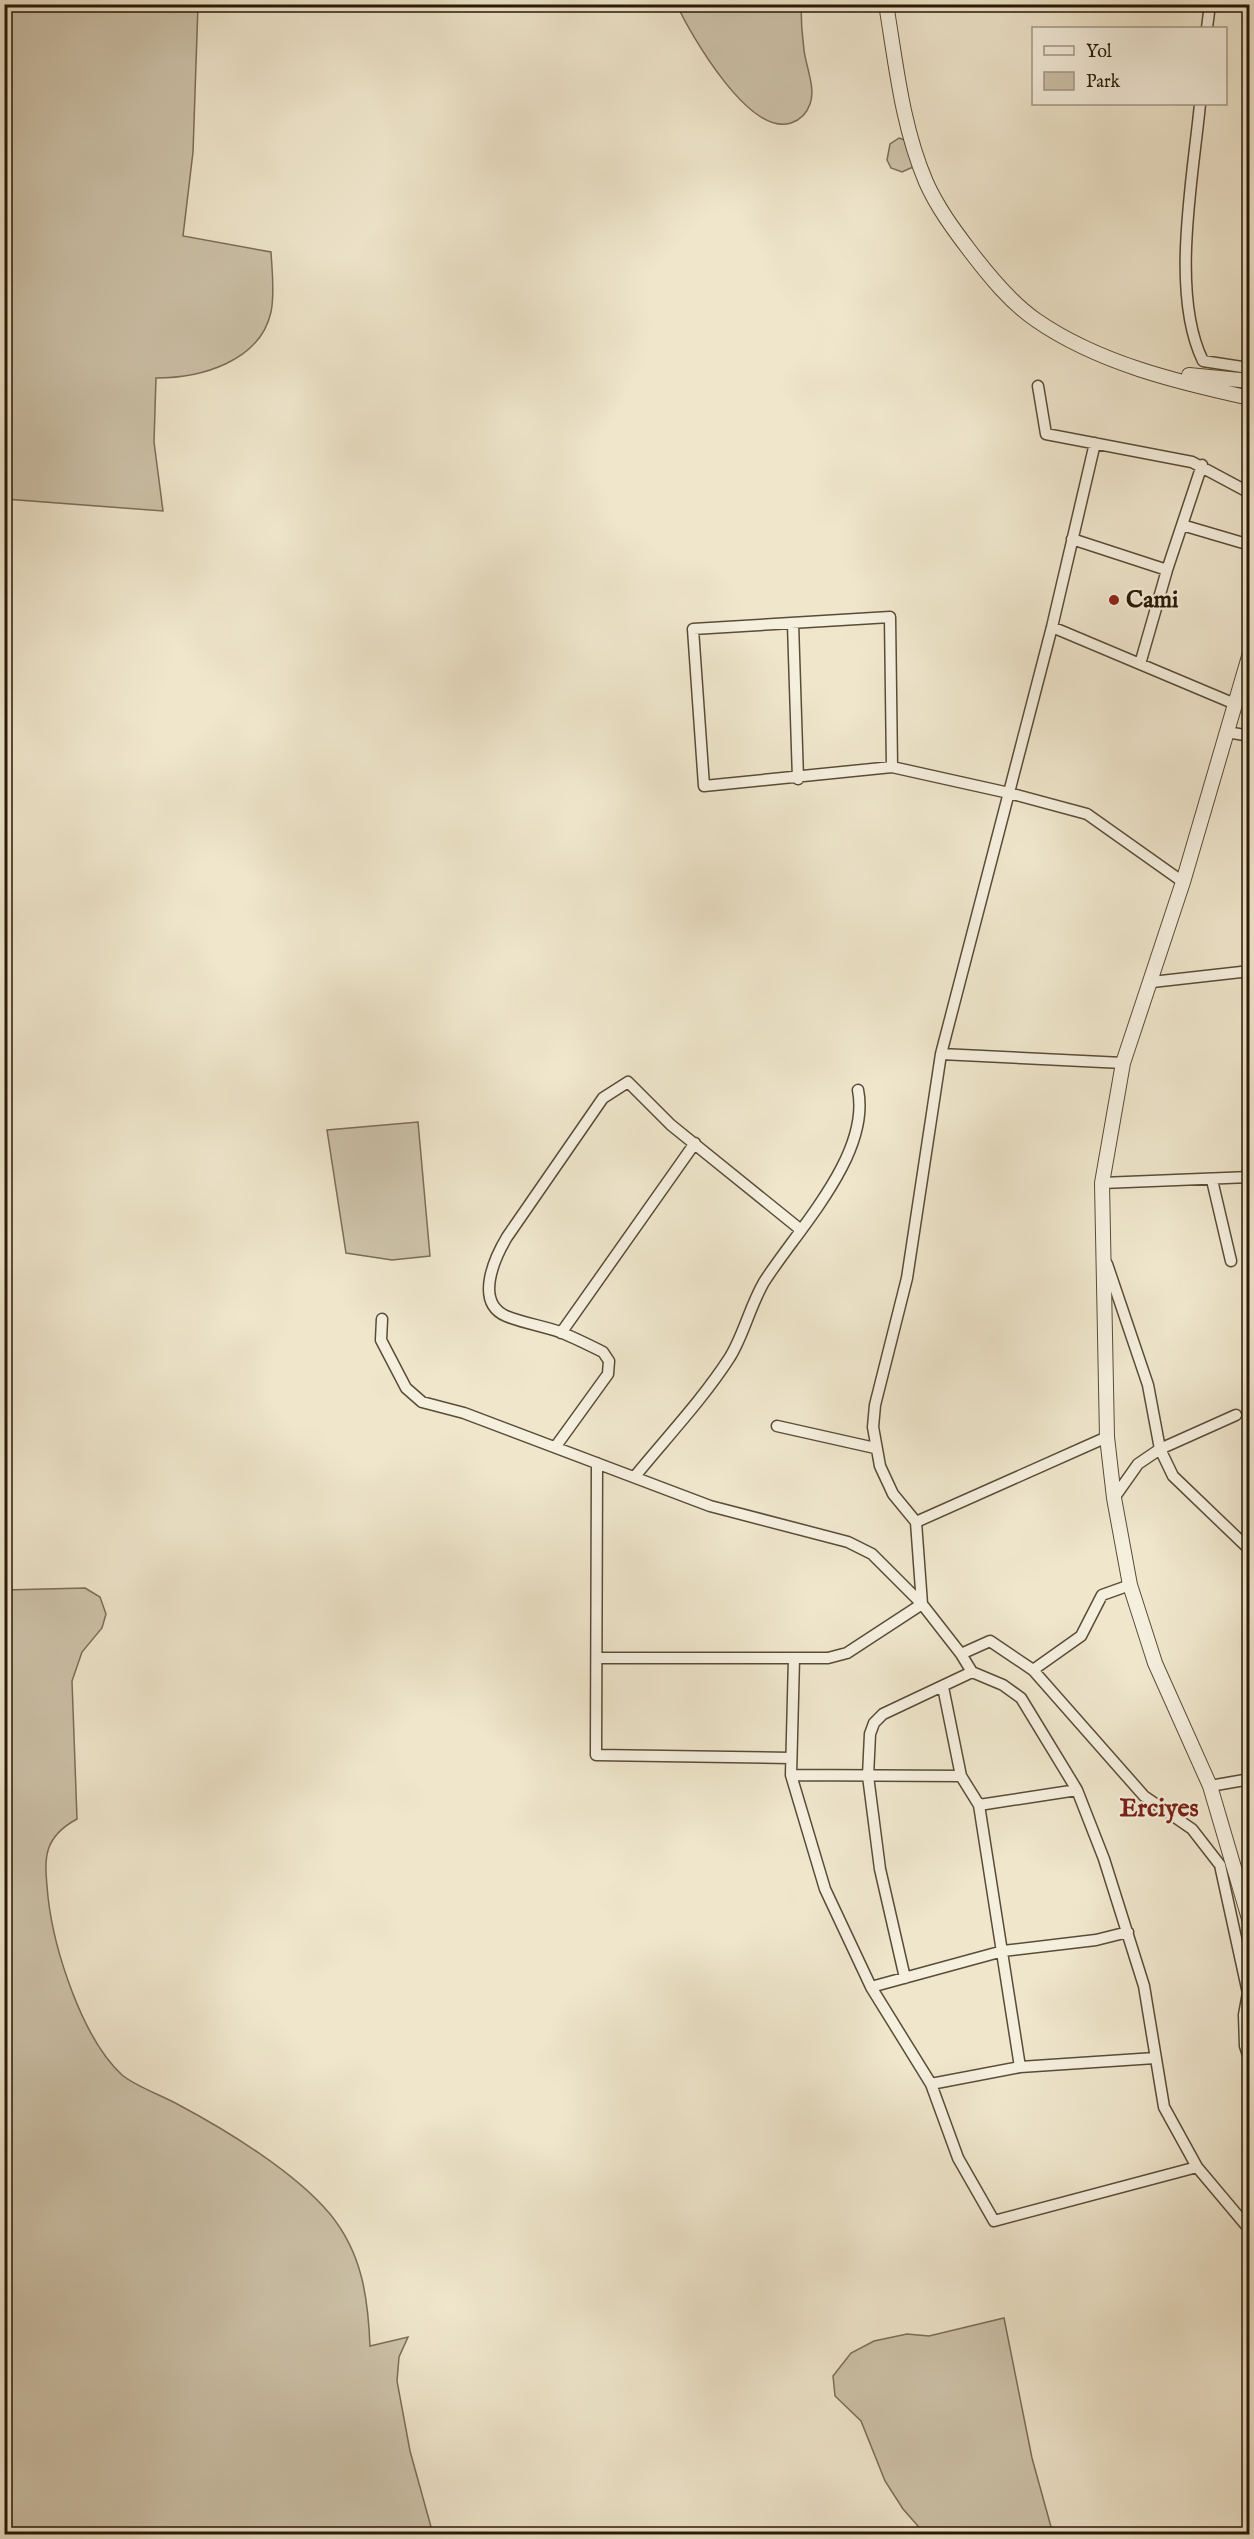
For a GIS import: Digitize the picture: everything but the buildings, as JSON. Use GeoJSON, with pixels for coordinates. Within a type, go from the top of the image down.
{"type":"FeatureCollection","features":[{"type":"Feature","properties":{"kind":"street"},"geometry":{"type":"LineString","coordinates":[[886,4],[903,109],[926,182],[953,229],[993,280],[1035,320],[1085,348],[1139,369],[1250,398]]}},
{"type":"Feature","properties":{"kind":"street"},"geometry":{"type":"LineString","coordinates":[[1208,27],[1210,4]]}},
{"type":"Feature","properties":{"kind":"street"},"geometry":{"type":"LineString","coordinates":[[1200,105],[1184,283],[1192,339],[1203,361],[1242,367],[1250,365]]}},
{"type":"Feature","properties":{"kind":"street"},"geometry":{"type":"LineString","coordinates":[[1139,369],[1250,381]]}},
{"type":"Feature","properties":{"kind":"street"},"geometry":{"type":"LineString","coordinates":[[1038,386],[1046,434],[1202,465],[1250,493]]}},
{"type":"Feature","properties":{"kind":"street"},"geometry":{"type":"LineString","coordinates":[[922,1604],[916,1522],[893,1494],[880,1466],[875,1448],[875,1405],[908,1278],[941,1054],[1052,627],[1095,443]]}},
{"type":"Feature","properties":{"kind":"street"},"geometry":{"type":"LineString","coordinates":[[1140,664],[1167,570],[1202,465]]}},
{"type":"Feature","properties":{"kind":"street"},"geometry":{"type":"LineString","coordinates":[[1182,525],[1250,545]]}},
{"type":"Feature","properties":{"kind":"street"},"geometry":{"type":"LineString","coordinates":[[1072,539],[1167,570]]}},
{"type":"Feature","properties":{"kind":"street"},"geometry":{"type":"LineString","coordinates":[[892,767],[890,617],[693,629],[704,786],[798,779],[892,767],[1009,793],[1088,814],[1183,882]]}},
{"type":"Feature","properties":{"kind":"street"},"geometry":{"type":"LineString","coordinates":[[792,624],[798,779]]}},
{"type":"Feature","properties":{"kind":"street"},"geometry":{"type":"LineString","coordinates":[[1052,627],[1235,704]]}},
{"type":"Feature","properties":{"kind":"street"},"geometry":{"type":"LineString","coordinates":[[1250,653],[1183,882],[1152,982],[1123,1063],[1102,1183],[1107,1437],[1114,1498],[1130,1585],[1155,1663],[1210,1786],[1227,1866],[1248,1993],[1244,2015],[1245,2046],[1250,2061]]}},
{"type":"Feature","properties":{"kind":"street"},"geometry":{"type":"LineString","coordinates":[[1227,732],[1250,736]]}},
{"type":"Feature","properties":{"kind":"street"},"geometry":{"type":"LineString","coordinates":[[1152,982],[1250,971]]}},
{"type":"Feature","properties":{"kind":"street"},"geometry":{"type":"LineString","coordinates":[[941,1054],[1123,1063]]}},
{"type":"Feature","properties":{"kind":"street"},"geometry":{"type":"LineString","coordinates":[[556,1446],[608,1374],[610,1365],[603,1352],[561,1333],[500,1312],[491,1298],[490,1277],[507,1237],[603,1098],[628,1082],[658,1114],[801,1230]]}},
{"type":"Feature","properties":{"kind":"street"},"geometry":{"type":"LineString","coordinates":[[636,1475],[725,1363],[764,1282],[801,1230],[844,1162],[859,1122],[861,1104],[858,1090]]}},
{"type":"Feature","properties":{"kind":"street"},"geometry":{"type":"LineString","coordinates":[[561,1333],[695,1143]]}},
{"type":"Feature","properties":{"kind":"street"},"geometry":{"type":"LineString","coordinates":[[1102,1183],[1250,1177]]}},
{"type":"Feature","properties":{"kind":"street"},"geometry":{"type":"LineString","coordinates":[[1212,1180],[1231,1261]]}},
{"type":"Feature","properties":{"kind":"street"},"geometry":{"type":"LineString","coordinates":[[1104,1255],[1148,1384],[1160,1449],[1173,1476],[1250,1550]]}},
{"type":"Feature","properties":{"kind":"street"},"geometry":{"type":"LineString","coordinates":[[382,1319],[381,1340],[401,1380],[417,1399],[636,1475],[710,1506],[848,1542],[862,1548],[922,1604],[961,1654],[972,1672],[1003,1685],[1021,1698],[1077,1790],[1104,1859],[1144,1986],[1164,2107],[1197,2167],[1250,2230]]}},
{"type":"Feature","properties":{"kind":"street"},"geometry":{"type":"LineString","coordinates":[[1114,1498],[1138,1464],[1160,1449],[1236,1415]]}},
{"type":"Feature","properties":{"kind":"street"},"geometry":{"type":"LineString","coordinates":[[777,1426],[875,1448]]}},
{"type":"Feature","properties":{"kind":"street"},"geometry":{"type":"LineString","coordinates":[[916,1522],[1107,1437]]}},
{"type":"Feature","properties":{"kind":"street"},"geometry":{"type":"LineString","coordinates":[[597,1463],[596,1755],[791,1758]]}},
{"type":"Feature","properties":{"kind":"street"},"geometry":{"type":"LineString","coordinates":[[1033,1670],[1081,1636],[1102,1595],[1130,1585]]}},
{"type":"Feature","properties":{"kind":"street"},"geometry":{"type":"LineString","coordinates":[[597,1658],[828,1658],[847,1653],[922,1604]]}},
{"type":"Feature","properties":{"kind":"street"},"geometry":{"type":"LineString","coordinates":[[961,1654],[990,1641],[1033,1670],[1144,1796],[1192,1829],[1227,1866],[1250,1922]]}},
{"type":"Feature","properties":{"kind":"street"},"geometry":{"type":"LineString","coordinates":[[794,1658],[791,1775],[825,1889],[871,1987],[931,2084],[958,2158],[994,2221],[1197,2167]]}},
{"type":"Feature","properties":{"kind":"street"},"geometry":{"type":"LineString","coordinates":[[905,1978],[880,1869],[868,1776],[868,1739],[878,1718],[972,1672]]}},
{"type":"Feature","properties":{"kind":"street"},"geometry":{"type":"LineString","coordinates":[[943,1687],[961,1776],[979,1805],[1020,2067]]}},
{"type":"Feature","properties":{"kind":"street"},"geometry":{"type":"LineString","coordinates":[[791,1775],[961,1776]]}},
{"type":"Feature","properties":{"kind":"street"},"geometry":{"type":"LineString","coordinates":[[1210,1786],[1250,1779]]}},
{"type":"Feature","properties":{"kind":"street"},"geometry":{"type":"LineString","coordinates":[[979,1805],[1077,1790]]}},
{"type":"Feature","properties":{"kind":"street"},"geometry":{"type":"LineString","coordinates":[[871,1987],[1003,1951],[1096,1940],[1128,1932]]}},
{"type":"Feature","properties":{"kind":"street"},"geometry":{"type":"LineString","coordinates":[[931,2084],[1020,2067],[1155,2058]]}},
{"type":"Feature","properties":{"kind":"green space"},"geometry":{"type":"Polygon","coordinates":[[[4,5],[198,5],[193,152],[183,236],[271,252],[273,297],[265,329],[255,343],[241,355],[226,364],[191,375],[156,378],[154,442],[163,511],[5,499],[4,5]]]}},
{"type":"Feature","properties":{"kind":"green space"},"geometry":{"type":"Polygon","coordinates":[[[677,5],[801,5],[804,50],[812,91],[812,98],[805,113],[791,123],[775,123],[758,115],[741,100],[708,60],[677,5]]]}},
{"type":"Feature","properties":{"kind":"green space"},"geometry":{"type":"Polygon","coordinates":[[[899,138],[905,140],[913,167],[902,172],[891,168],[887,160],[890,144],[899,138]]]}},
{"type":"Feature","properties":{"kind":"green space"},"geometry":{"type":"Polygon","coordinates":[[[418,1122],[430,1256],[392,1260],[346,1253],[327,1130],[418,1122]]]}},
{"type":"Feature","properties":{"kind":"green space"},"geometry":{"type":"Polygon","coordinates":[[[85,1588],[100,1597],[106,1614],[102,1628],[82,1652],[72,1681],[77,1819],[56,1835],[51,1843],[46,1862],[51,1918],[72,1992],[94,2039],[122,2075],[198,2115],[259,2153],[315,2198],[341,2229],[361,2276],[370,2346],[408,2337],[399,2357],[397,2381],[410,2451],[433,2534],[5,2534],[5,1590],[85,1588]]]}},
{"type":"Feature","properties":{"kind":"green space"},"geometry":{"type":"Polygon","coordinates":[[[1004,2318],[1032,2458],[1053,2534],[925,2534],[903,2509],[885,2481],[861,2421],[835,2396],[833,2376],[851,2353],[874,2341],[907,2334],[929,2336],[1004,2318]]]}},
{"type":"Feature","properties":{"kind":"place","name":"Cami"},"geometry":{"type":"Point","coordinates":[1114,600]}},
{"type":"Feature","properties":{"kind":"district","name":"Erciyes"},"geometry":{"type":"Point","coordinates":[1159,1808]}}]}
